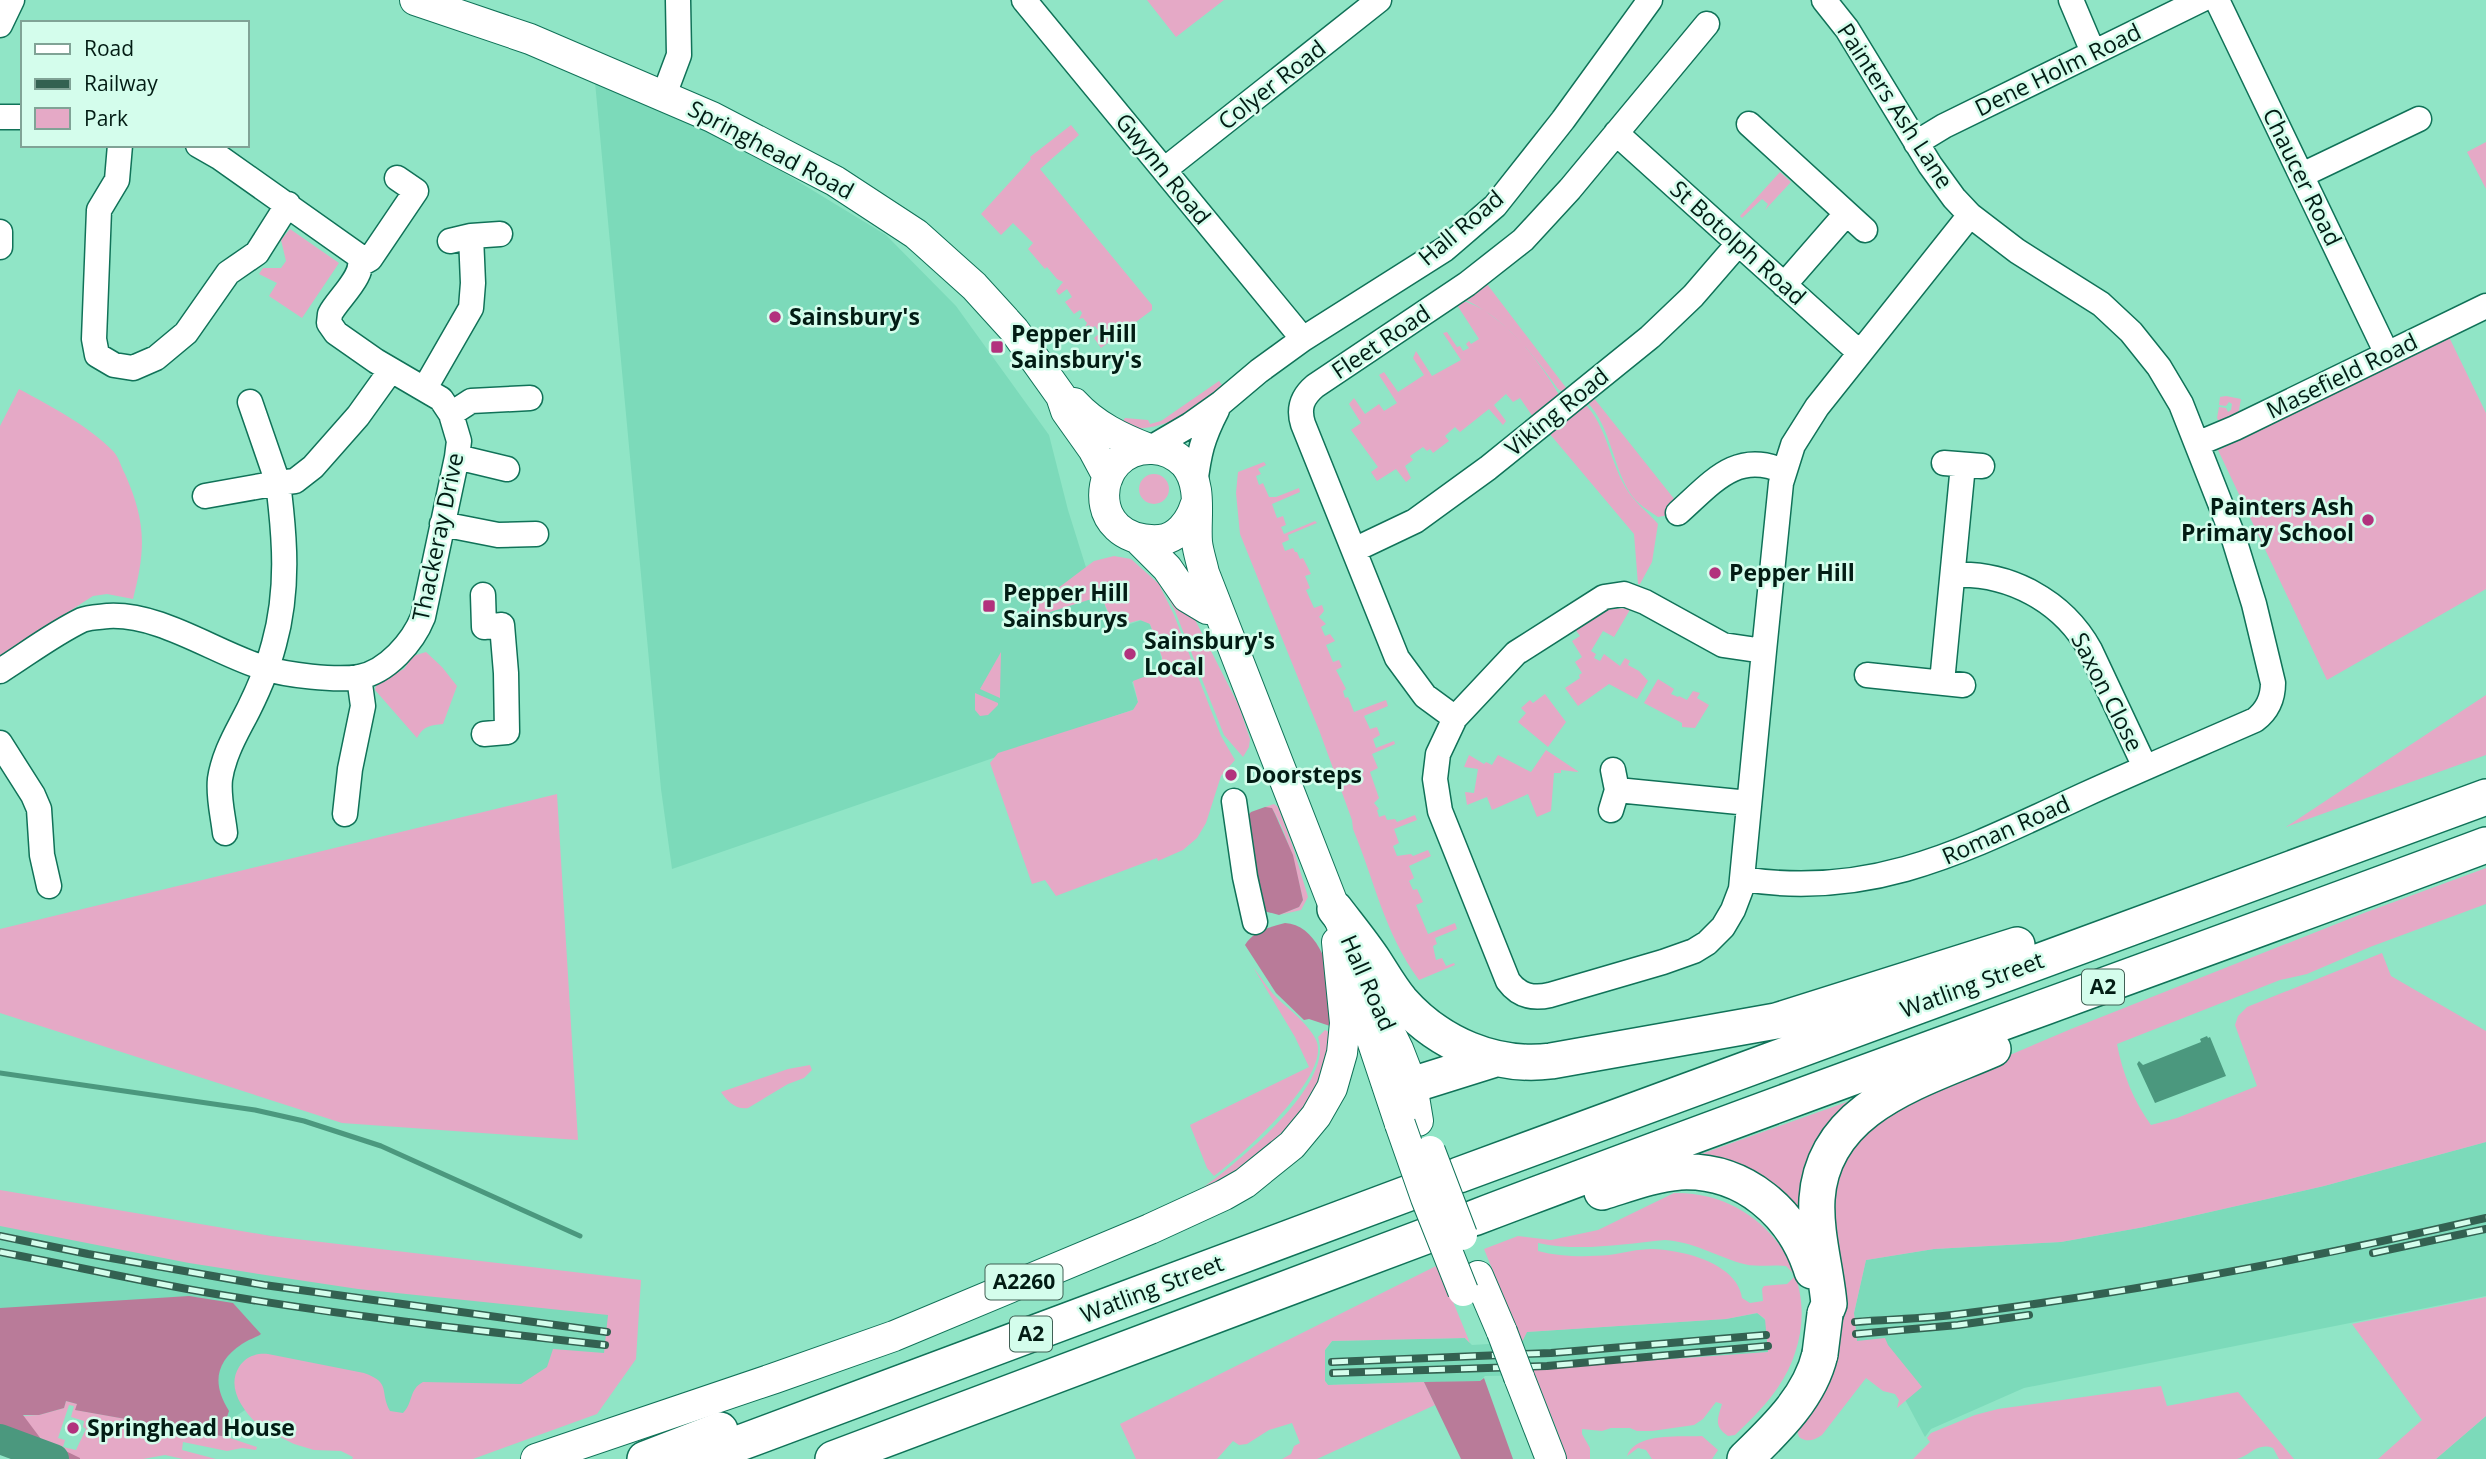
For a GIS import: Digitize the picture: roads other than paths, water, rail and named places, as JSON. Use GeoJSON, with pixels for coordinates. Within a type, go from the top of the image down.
{"type":"FeatureCollection","features":[{"type":"Feature","properties":{"kind":"highway","name":"Watling Street"},"geometry":{"type":"LineString","coordinates":[[1459,1175],[2486,797]]}},
{"type":"Feature","properties":{"kind":"highway","name":"Watling Street"},"geometry":{"type":"LineString","coordinates":[[1825,1314],[1820,1306],[1809,1260],[1789,1223],[1775,1207],[1758,1194],[1716,1176],[1681,1172],[1659,1175],[1477,1225],[1718,1125],[2212,948],[2486,845]]}},
{"type":"Feature","properties":{"kind":"highway"},"geometry":{"type":"LineString","coordinates":[[1336,925],[1410,1011],[1452,1043],[1495,1059],[1523,1062],[1551,1061],[1776,1021],[2022,943],[2191,904]]}},
{"type":"Feature","properties":{"kind":"highway"},"geometry":{"type":"LineString","coordinates":[[1745,1459],[1770,1436],[1807,1389],[1820,1354],[1825,1314],[1829,1304],[1818,1232],[1818,1190],[1831,1151],[1855,1119],[1877,1102],[2136,989],[2212,948]]}},
{"type":"Feature","properties":{"kind":"highway"},"geometry":{"type":"LineString","coordinates":[[1412,1085],[1495,1059]]}},
{"type":"Feature","properties":{"kind":"highway","name":"Watling Street"},"geometry":{"type":"LineString","coordinates":[[697,1459],[1143,1292],[1417,1195]]}},
{"type":"Feature","properties":{"kind":"highway","name":"Watling Street"},"geometry":{"type":"LineString","coordinates":[[833,1459],[1240,1307],[1429,1242]]}},
{"type":"Feature","properties":{"kind":"highway"},"geometry":{"type":"LineString","coordinates":[[645,1459],[772,1410],[1143,1292]]}},
{"type":"Feature","properties":{"kind":"highway"},"geometry":{"type":"LineString","coordinates":[[621,1459],[712,1426],[812,1397]]}},
{"type":"Feature","properties":{"kind":"main road","name":"Springhead Road"},"geometry":{"type":"LineString","coordinates":[[415,0],[530,39],[664,95],[808,166],[860,196],[916,234],[962,274],[999,312],[1061,396],[1066,411],[1093,449],[1108,477]]}},
{"type":"Feature","properties":{"kind":"main road","name":"Springhead Road"},"geometry":{"type":"LineString","coordinates":[[1061,396],[1074,403],[1104,428],[1149,449]]}},
{"type":"Feature","properties":{"kind":"main road","name":"Hall Road"},"geometry":{"type":"LineString","coordinates":[[1149,449],[1136,451],[1123,458],[1108,477],[1104,491],[1108,514],[1121,531],[1151,540],[1185,569],[1207,609],[1336,925],[1398,1049],[1412,1085],[1408,1122],[1417,1195],[1471,1284]]}},
{"type":"Feature","properties":{"kind":"main road"},"geometry":{"type":"LineString","coordinates":[[1149,449],[1165,451],[1179,459],[1189,471],[1195,495],[1184,527],[1151,540]]}},
{"type":"Feature","properties":{"kind":"main road","name":"Hall Road"},"geometry":{"type":"LineString","coordinates":[[1195,495],[1197,544],[1204,573],[1336,925],[1367,1029],[1408,1122],[1510,1379],[1551,1459]]}},
{"type":"Feature","properties":{"kind":"main road","name":"A2260"},"geometry":{"type":"LineString","coordinates":[[536,1459],[894,1336],[1150,1229],[1235,1190],[1292,1145],[1316,1116],[1332,1088],[1342,1053],[1345,1023],[1336,925]]}},
{"type":"Feature","properties":{"kind":"main road","name":"Hall Road"},"geometry":{"type":"LineString","coordinates":[[1510,1379],[1532,1459]]}},
{"type":"Feature","properties":{"kind":"street"},"geometry":{"type":"LineString","coordinates":[[0,25],[12,0]]}},
{"type":"Feature","properties":{"kind":"street"},"geometry":{"type":"LineString","coordinates":[[664,95],[679,55],[678,0]]}},
{"type":"Feature","properties":{"kind":"street","name":"Gwynn Road"},"geometry":{"type":"LineString","coordinates":[[1024,0],[1303,339]]}},
{"type":"Feature","properties":{"kind":"street","name":"Colyer Road"},"geometry":{"type":"LineString","coordinates":[[1164,170],[1379,0]]}},
{"type":"Feature","properties":{"kind":"street","name":"Hall Road"},"geometry":{"type":"LineString","coordinates":[[1149,449],[1221,403],[1303,339],[1445,248],[1495,206],[1563,120],[1650,0]]}},
{"type":"Feature","properties":{"kind":"street","name":"Painters Ash Lane"},"geometry":{"type":"LineString","coordinates":[[1824,0],[1864,57],[1941,182],[1970,215],[2017,251],[2093,299],[2119,321],[2143,347],[2172,387],[2197,444],[2254,604],[2273,684],[2270,701],[2264,713],[2255,720]]}},
{"type":"Feature","properties":{"kind":"street"},"geometry":{"type":"LineString","coordinates":[[2071,0],[2093,52]]}},
{"type":"Feature","properties":{"kind":"street","name":"Dene Holm Road"},"geometry":{"type":"LineString","coordinates":[[1916,143],[1944,126],[2201,0]]}},
{"type":"Feature","properties":{"kind":"street","name":"Chaucer Road"},"geometry":{"type":"LineString","coordinates":[[2217,0],[2387,354]]}},
{"type":"Feature","properties":{"kind":"street","name":"Fleet Road"},"geometry":{"type":"LineString","coordinates":[[1455,718],[1425,696],[1399,662],[1303,424],[1300,410],[1305,396],[1315,386],[1467,284],[1511,250],[1543,220],[1707,24]]}},
{"type":"Feature","properties":{"kind":"street"},"geometry":{"type":"LineString","coordinates":[[0,117],[21,117]]}},
{"type":"Feature","properties":{"kind":"street"},"geometry":{"type":"LineString","coordinates":[[2302,175],[2419,119]]}},
{"type":"Feature","properties":{"kind":"street"},"geometry":{"type":"LineString","coordinates":[[1749,124],[1855,222],[1784,285]]}},
{"type":"Feature","properties":{"kind":"street","name":"St Botolph Road"},"geometry":{"type":"LineString","coordinates":[[1616,133],[1860,353]]}},
{"type":"Feature","properties":{"kind":"street"},"geometry":{"type":"LineString","coordinates":[[120,147],[117,180],[99,210],[94,339],[97,355],[114,365],[133,368],[156,358],[186,333],[228,273],[257,253],[288,204]]}},
{"type":"Feature","properties":{"kind":"street"},"geometry":{"type":"LineString","coordinates":[[202,147],[355,252],[360,257],[360,265]]}},
{"type":"Feature","properties":{"kind":"street"},"geometry":{"type":"LineString","coordinates":[[397,178],[416,191],[370,259],[360,265],[332,310],[329,323],[336,333],[441,399],[451,414],[471,401],[530,398]]}},
{"type":"Feature","properties":{"kind":"street"},"geometry":{"type":"LineString","coordinates":[[1764,651],[1724,645],[1637,599],[1624,594],[1608,595],[1516,653],[1455,718],[1445,735],[1436,761],[1438,805],[1506,976],[1510,984],[1523,994],[1538,998],[1686,955],[1707,943],[1723,927],[1737,904],[1742,879],[1783,471],[1801,429],[1970,215]]}},
{"type":"Feature","properties":{"kind":"street"},"geometry":{"type":"LineString","coordinates":[[0,232],[0,247]]}},
{"type":"Feature","properties":{"kind":"street"},"geometry":{"type":"LineString","coordinates":[[425,388],[471,309],[473,283],[461,238],[500,234]]}},
{"type":"Feature","properties":{"kind":"street","name":"Viking Road"},"geometry":{"type":"LineString","coordinates":[[1354,550],[1415,521],[1488,468],[1650,337],[1693,296],[1738,244]]}},
{"type":"Feature","properties":{"kind":"street","name":"Masefield Road"},"geometry":{"type":"LineString","coordinates":[[2197,444],[2486,306]]}},
{"type":"Feature","properties":{"kind":"street"},"geometry":{"type":"LineString","coordinates":[[205,496],[298,479],[319,460],[358,416],[391,370]]}},
{"type":"Feature","properties":{"kind":"street"},"geometry":{"type":"LineString","coordinates":[[225,833],[220,790],[222,770],[234,737],[266,669],[280,618],[285,578],[285,541],[278,483],[250,402]]}},
{"type":"Feature","properties":{"kind":"street","name":"Hall Road"},"geometry":{"type":"LineString","coordinates":[[1195,495],[1199,450],[1203,436],[1221,403]]}},
{"type":"Feature","properties":{"kind":"street","name":"Thackeray Drive"},"geometry":{"type":"LineString","coordinates":[[0,671],[84,619],[110,616],[155,623],[266,669],[309,676],[359,677],[379,668],[409,642],[423,617],[457,457],[458,441],[451,414]]}},
{"type":"Feature","properties":{"kind":"street"},"geometry":{"type":"LineString","coordinates":[[457,457],[507,469]]}},
{"type":"Feature","properties":{"kind":"street"},"geometry":{"type":"LineString","coordinates":[[1678,513],[1732,468],[1752,462],[1783,471]]}},
{"type":"Feature","properties":{"kind":"street"},"geometry":{"type":"LineString","coordinates":[[1867,675],[1953,683],[1953,575],[1963,465]]}},
{"type":"Feature","properties":{"kind":"street"},"geometry":{"type":"LineString","coordinates":[[442,524],[498,535],[536,534]]}},
{"type":"Feature","properties":{"kind":"street","name":"Saxon Close"},"geometry":{"type":"LineString","coordinates":[[1953,575],[1978,575],[2017,586],[2037,595],[2064,616],[2090,650],[2145,767]]}},
{"type":"Feature","properties":{"kind":"street"},"geometry":{"type":"LineString","coordinates":[[483,595],[484,627],[502,625],[507,696],[507,732],[484,734]]}},
{"type":"Feature","properties":{"kind":"street"},"geometry":{"type":"LineString","coordinates":[[345,814],[350,769],[363,706],[359,677]]}},
{"type":"Feature","properties":{"kind":"street","name":"Roman Road"},"geometry":{"type":"LineString","coordinates":[[1742,879],[1780,883],[1837,882],[1914,868],[1974,845],[2255,720]]}},
{"type":"Feature","properties":{"kind":"street"},"geometry":{"type":"LineString","coordinates":[[0,743],[39,809],[41,850],[49,886]]}},
{"type":"Feature","properties":{"kind":"street"},"geometry":{"type":"LineString","coordinates":[[1613,790],[1749,803]]}},
{"type":"Feature","properties":{"kind":"street"},"geometry":{"type":"LineString","coordinates":[[1234,802],[1255,922]]}},
{"type":"Feature","properties":{"kind":"waterway"},"geometry":{"type":"LineString","coordinates":[[0,1073],[255,1110],[304,1121],[381,1146],[580,1236]]}},
{"type":"Feature","properties":{"kind":"waterway"},"geometry":{"type":"LineString","coordinates":[[0,1439],[54,1459]]}},
{"type":"Feature","properties":{"kind":"railway"},"geometry":{"type":"LineString","coordinates":[[1855,1322],[1947,1316],[2158,1285],[2356,1247],[2486,1218]]}},
{"type":"Feature","properties":{"kind":"railway"},"geometry":{"type":"LineString","coordinates":[[2373,1253],[2486,1229]]}},
{"type":"Feature","properties":{"kind":"railway"},"geometry":{"type":"LineString","coordinates":[[0,1236],[264,1285],[607,1332]]}},
{"type":"Feature","properties":{"kind":"railway"},"geometry":{"type":"LineString","coordinates":[[0,1252],[178,1287],[304,1308],[605,1345]]}},
{"type":"Feature","properties":{"kind":"railway"},"geometry":{"type":"LineString","coordinates":[[1856,1334],[1958,1325],[2029,1315]]}},
{"type":"Feature","properties":{"kind":"railway"},"geometry":{"type":"LineString","coordinates":[[1332,1362],[1551,1353],[1766,1335]]}},
{"type":"Feature","properties":{"kind":"railway"},"geometry":{"type":"LineString","coordinates":[[1333,1373],[1547,1366],[1768,1346]]}},
{"type":"Feature","properties":{"kind":"place","name":"Sainsbury's"},"geometry":{"type":"Point","coordinates":[775,317]}},
{"type":"Feature","properties":{"kind":"place","name":"Pepper Hill Sainsbury's"},"geometry":{"type":"Point","coordinates":[997,347]}},
{"type":"Feature","properties":{"kind":"place","name":"Painters Ash Primary School"},"geometry":{"type":"Point","coordinates":[2368,520]}},
{"type":"Feature","properties":{"kind":"place","name":"Pepper Hill"},"geometry":{"type":"Point","coordinates":[1715,573]}},
{"type":"Feature","properties":{"kind":"place","name":"Pepper Hill Sainsburys"},"geometry":{"type":"Point","coordinates":[989,606]}},
{"type":"Feature","properties":{"kind":"place","name":"Sainsbury's Local"},"geometry":{"type":"Point","coordinates":[1130,654]}},
{"type":"Feature","properties":{"kind":"place","name":"Doorsteps"},"geometry":{"type":"Point","coordinates":[1231,775]}},
{"type":"Feature","properties":{"kind":"place","name":"Springhead House"},"geometry":{"type":"Point","coordinates":[73,1428]}}]}
